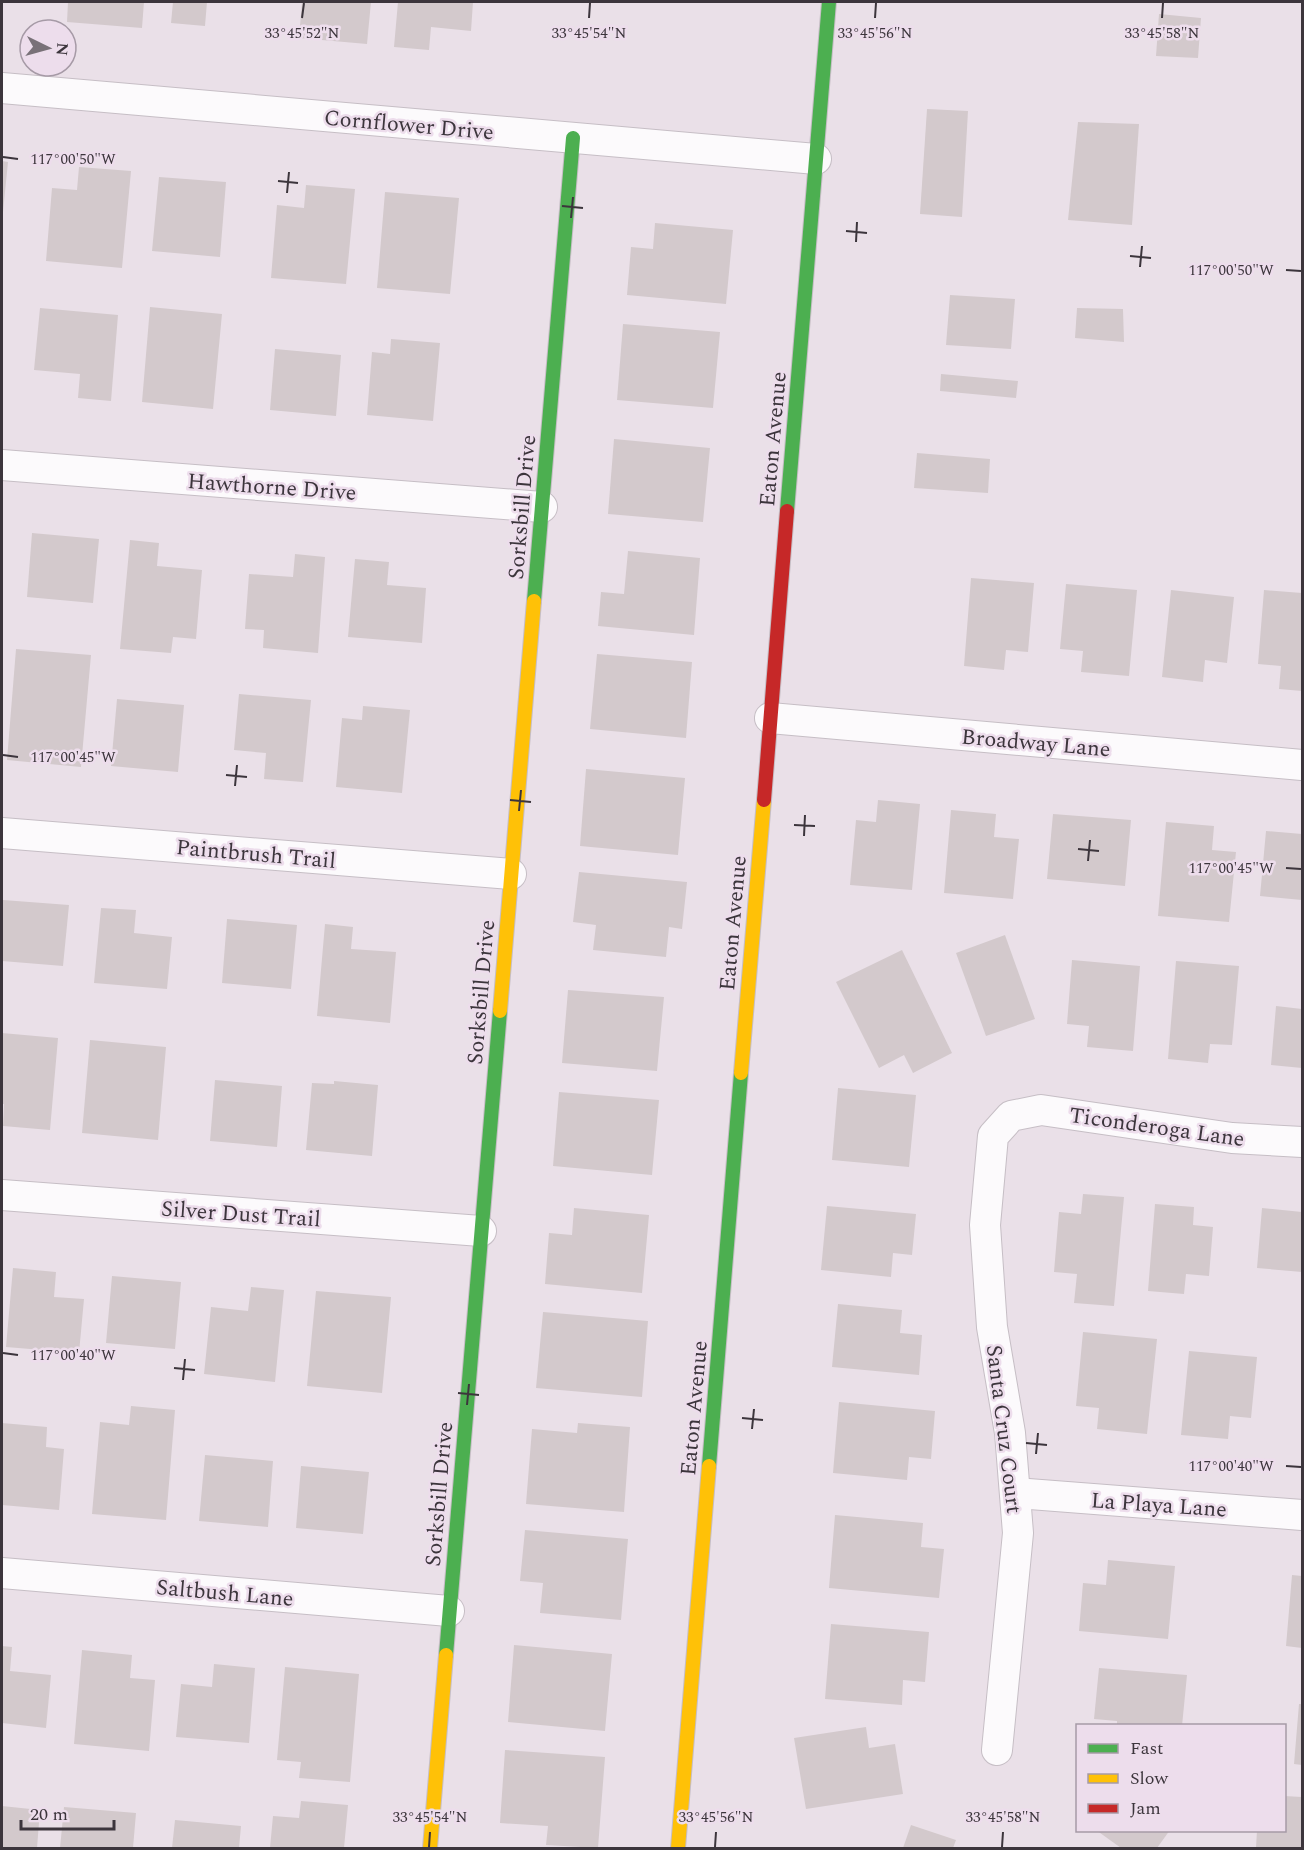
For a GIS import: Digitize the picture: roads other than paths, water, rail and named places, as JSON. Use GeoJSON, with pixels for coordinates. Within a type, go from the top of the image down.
{"type":"FeatureCollection","features":[{"type":"Feature","properties":{"kind":"street","name":"Eaton Avenue"},"geometry":{"type":"LineString","coordinates":[[678,1848],[829,2]]}},
{"type":"Feature","properties":{"kind":"street","name":"Cornflower Drive"},"geometry":{"type":"LineString","coordinates":[[2,88],[816,159]]}},
{"type":"Feature","properties":{"kind":"street","name":"Sorksbill Drive"},"geometry":{"type":"LineString","coordinates":[[430,1848],[573,138]]}},
{"type":"Feature","properties":{"kind":"street","name":"Hawthorne Drive"},"geometry":{"type":"LineString","coordinates":[[2,465],[542,507]]}},
{"type":"Feature","properties":{"kind":"street","name":"Broadway Lane"},"geometry":{"type":"LineString","coordinates":[[770,718],[1302,765]]}},
{"type":"Feature","properties":{"kind":"street","name":"Paintbrush Trail"},"geometry":{"type":"LineString","coordinates":[[2,833],[511,874]]}},
{"type":"Feature","properties":{"kind":"street","name":"Ticonderoga Lane"},"geometry":{"type":"LineString","coordinates":[[1011,1116],[1041,1110],[1232,1138],[1302,1142]]}},
{"type":"Feature","properties":{"kind":"street","name":"Santa Cruz Court"},"geometry":{"type":"LineString","coordinates":[[997,1750],[1018,1533],[1010,1433],[992,1327],[985,1225],[993,1136],[1011,1116]]}},
{"type":"Feature","properties":{"kind":"street","name":"Silver Dust Trail"},"geometry":{"type":"LineString","coordinates":[[2,1195],[481,1231]]}},
{"type":"Feature","properties":{"kind":"street","name":"La Playa Lane"},"geometry":{"type":"LineString","coordinates":[[1015,1493],[1302,1515]]}},
{"type":"Feature","properties":{"kind":"street","name":"Saltbush Lane"},"geometry":{"type":"LineString","coordinates":[[2,1573],[449,1611]]}}]}
